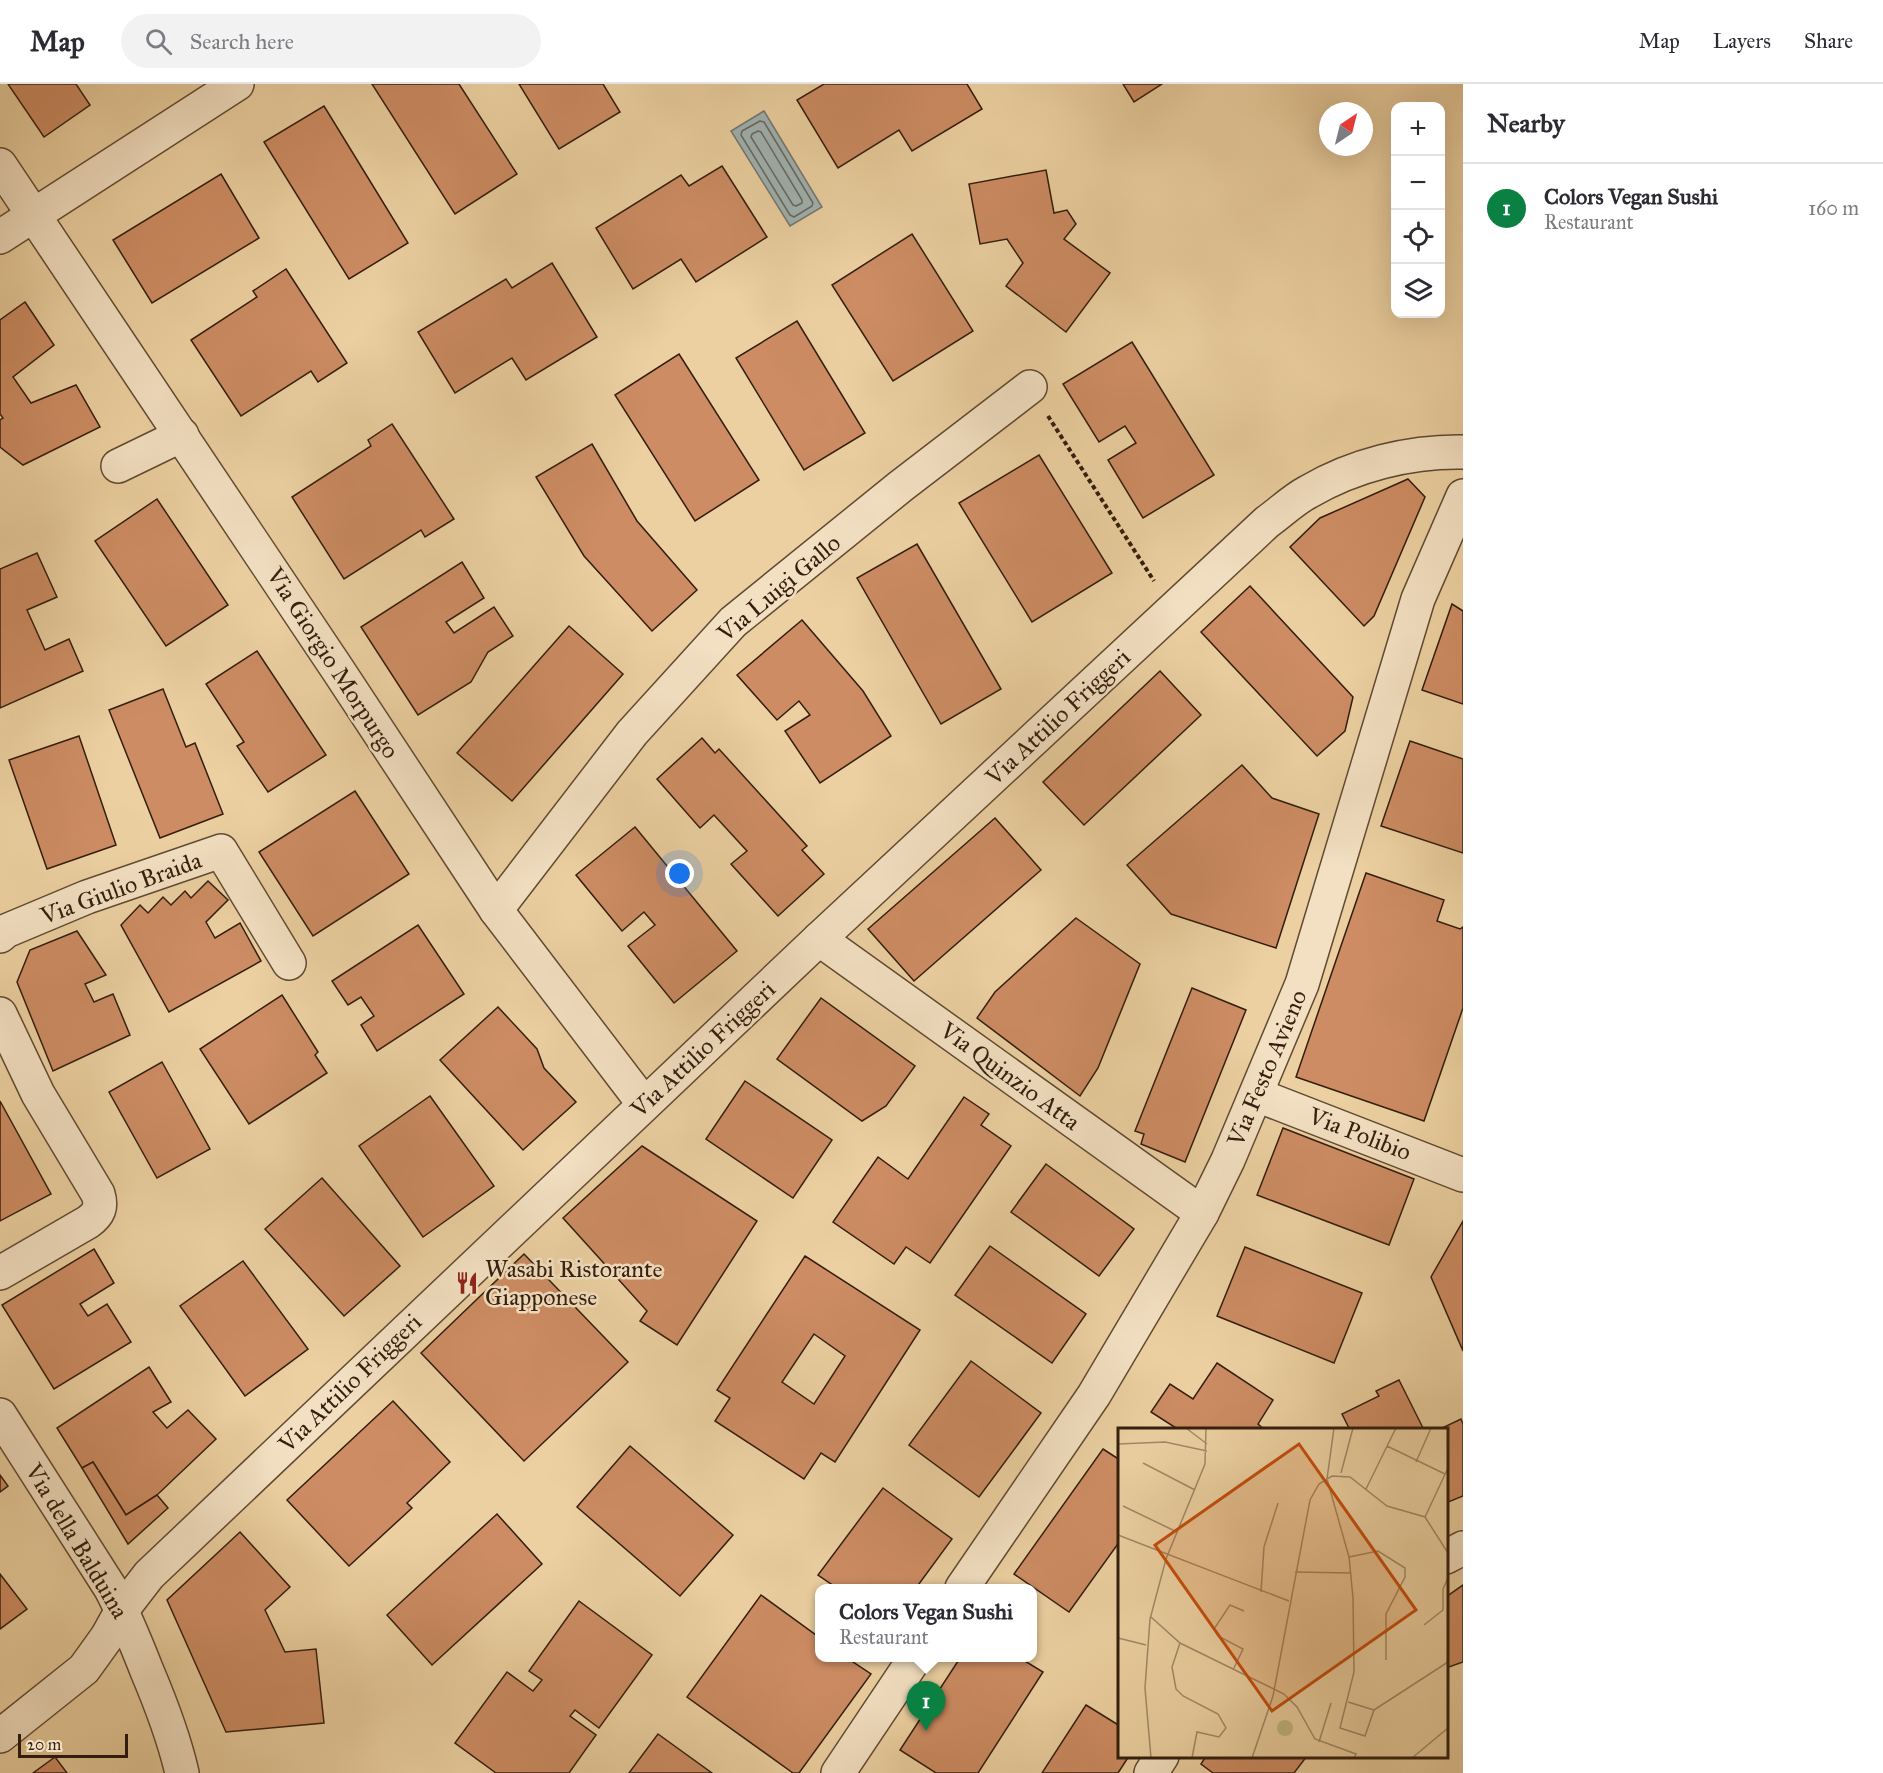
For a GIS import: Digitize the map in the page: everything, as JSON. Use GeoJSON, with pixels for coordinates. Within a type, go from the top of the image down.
{"type":"FeatureCollection","features":[{"type":"Feature","properties":{"kind":"street"},"geometry":{"type":"LineString","coordinates":[[0,237],[216,90]]}},
{"type":"Feature","properties":{"kind":"street","name":"Via Giorgio Morpurgo"},"geometry":{"type":"LineString","coordinates":[[0,165],[182,435],[496,910],[645,1104]]}},
{"type":"Feature","properties":{"kind":"street","name":"Via Luigi Gallo"},"geometry":{"type":"LineString","coordinates":[[496,910],[632,733],[733,622],[901,486],[1030,387]]}},
{"type":"Feature","properties":{"kind":"street"},"geometry":{"type":"LineString","coordinates":[[118,466],[182,435]]}},
{"type":"Feature","properties":{"kind":"street","name":"Via Attilio Friggeri"},"geometry":{"type":"LineString","coordinates":[[0,1736],[84,1669],[148,1575],[819,939],[1267,522],[1295,500],[1339,477],[1384,461],[1416,455],[1463,452]]}},
{"type":"Feature","properties":{"kind":"street","name":"Via Festo Avieno"},"geometry":{"type":"LineString","coordinates":[[965,1584],[1094,1395],[1202,1213],[1228,1160],[1302,984],[1418,599],[1463,496]]}},
{"type":"Feature","properties":{"kind":"street","name":"Via Giulio Braida"},"geometry":{"type":"LineString","coordinates":[[0,936],[6,931],[87,897],[220,851],[289,963]]}},
{"type":"Feature","properties":{"kind":"street","name":"Via Quinzio Atta"},"geometry":{"type":"LineString","coordinates":[[819,939],[1202,1213]]}},
{"type":"Feature","properties":{"kind":"street"},"geometry":{"type":"LineString","coordinates":[[0,1014],[38,1094],[101,1202],[100,1210],[88,1222],[0,1273]]}},
{"type":"Feature","properties":{"kind":"street","name":"Via Polibio"},"geometry":{"type":"LineString","coordinates":[[1257,1095],[1463,1175]]}},
{"type":"Feature","properties":{"kind":"street","name":"Via della Balduina"},"geometry":{"type":"LineString","coordinates":[[0,1415],[111,1589],[122,1610],[177,1749],[182,1773]]}},
{"type":"Feature","properties":{"kind":"street"},"geometry":{"type":"LineString","coordinates":[[1448,1556],[1463,1548]]}},
{"type":"Feature","properties":{"kind":"street"},"geometry":{"type":"LineString","coordinates":[[838,1773],[912,1662]]}},
{"type":"Feature","properties":{"kind":"street"},"geometry":{"type":"LineString","coordinates":[[1151,1773],[1161,1758]]}},
{"type":"Feature","properties":{"kind":"path"},"geometry":{"type":"LineString","coordinates":[[1056,429],[1148,574]]}},
{"type":"Feature","properties":{"kind":"water"},"geometry":{"type":"Polygon","coordinates":[[[764,111],[822,207],[790,226],[731,131],[764,111]]]}},
{"type":"Feature","properties":{"kind":"building"},"geometry":{"type":"Polygon","coordinates":[[[8,84],[76,84],[90,105],[44,137],[8,84]]]}},
{"type":"Feature","properties":{"kind":"building"},"geometry":{"type":"Polygon","coordinates":[[[372,84],[459,84],[517,174],[455,214],[372,84]]]}},
{"type":"Feature","properties":{"kind":"building"},"geometry":{"type":"Polygon","coordinates":[[[519,84],[603,84],[620,112],[559,149],[519,84]]]}},
{"type":"Feature","properties":{"kind":"building"},"geometry":{"type":"Polygon","coordinates":[[[824,84],[967,84],[982,109],[912,151],[899,130],[838,168],[797,100],[824,84]]]}},
{"type":"Feature","properties":{"kind":"building"},"geometry":{"type":"Polygon","coordinates":[[[1123,84],[1162,84],[1134,102],[1123,84]]]}},
{"type":"Feature","properties":{"kind":"building"},"geometry":{"type":"Polygon","coordinates":[[[324,106],[408,243],[349,279],[264,142],[324,106]]]}},
{"type":"Feature","properties":{"kind":"building"},"geometry":{"type":"Polygon","coordinates":[[[722,166],[767,237],[696,282],[681,259],[633,289],[596,228],[681,175],[689,186],[722,166]]]}},
{"type":"Feature","properties":{"kind":"building"},"geometry":{"type":"Polygon","coordinates":[[[1046,170],[1054,213],[1067,210],[1076,224],[1064,239],[1110,273],[1066,332],[1006,286],[1023,263],[1007,239],[980,244],[969,184],[1046,170]]]}},
{"type":"Feature","properties":{"kind":"building"},"geometry":{"type":"Polygon","coordinates":[[[221,174],[259,238],[152,303],[113,240],[221,174]]]}},
{"type":"Feature","properties":{"kind":"building"},"geometry":{"type":"Polygon","coordinates":[[[912,234],[973,331],[893,381],[832,285],[912,234]]]}},
{"type":"Feature","properties":{"kind":"building"},"geometry":{"type":"Polygon","coordinates":[[[552,263],[597,337],[526,380],[512,358],[455,393],[418,332],[506,279],[512,288],[552,263]]]}},
{"type":"Feature","properties":{"kind":"building"},"geometry":{"type":"Polygon","coordinates":[[[286,269],[347,363],[318,382],[311,371],[241,416],[191,340],[257,297],[253,291],[286,269]]]}},
{"type":"Feature","properties":{"kind":"building"},"geometry":{"type":"Polygon","coordinates":[[[25,302],[54,345],[13,377],[31,403],[76,385],[100,427],[23,465],[0,447],[0,420],[3,418],[0,414],[0,320],[25,302]]]}},
{"type":"Feature","properties":{"kind":"building"},"geometry":{"type":"Polygon","coordinates":[[[797,321],[865,433],[804,470],[736,358],[797,321]]]}},
{"type":"Feature","properties":{"kind":"building"},"geometry":{"type":"Polygon","coordinates":[[[1132,342],[1214,475],[1143,518],[1108,460],[1136,443],[1125,426],[1099,442],[1063,384],[1132,342]]]}},
{"type":"Feature","properties":{"kind":"building"},"geometry":{"type":"Polygon","coordinates":[[[679,354],[759,480],[695,521],[615,395],[679,354]]]}},
{"type":"Feature","properties":{"kind":"building"},"geometry":{"type":"Polygon","coordinates":[[[392,424],[454,519],[425,537],[421,530],[344,579],[292,497],[371,446],[368,440],[392,424]]]}},
{"type":"Feature","properties":{"kind":"building"},"geometry":{"type":"Polygon","coordinates":[[[592,444],[637,521],[697,590],[652,631],[584,556],[536,477],[592,444]]]}},
{"type":"Feature","properties":{"kind":"building"},"geometry":{"type":"Polygon","coordinates":[[[1039,455],[1112,573],[1032,622],[959,503],[1039,455]]]}},
{"type":"Feature","properties":{"kind":"building"},"geometry":{"type":"Polygon","coordinates":[[[1408,479],[1425,497],[1374,616],[1364,626],[1290,547],[1320,518],[1408,479]]]}},
{"type":"Feature","properties":{"kind":"building"},"geometry":{"type":"Polygon","coordinates":[[[157,499],[228,605],[166,646],[95,541],[157,499]]]}},
{"type":"Feature","properties":{"kind":"building"},"geometry":{"type":"Polygon","coordinates":[[[917,544],[1001,689],[941,724],[857,578],[917,544]]]}},
{"type":"Feature","properties":{"kind":"building"},"geometry":{"type":"Polygon","coordinates":[[[37,553],[57,597],[27,610],[45,650],[69,639],[83,671],[0,708],[0,569],[37,553]]]}},
{"type":"Feature","properties":{"kind":"building"},"geometry":{"type":"Polygon","coordinates":[[[462,562],[484,598],[446,622],[454,633],[494,607],[513,636],[488,652],[471,682],[418,715],[361,627],[462,562]]]}},
{"type":"Feature","properties":{"kind":"building"},"geometry":{"type":"Polygon","coordinates":[[[1250,586],[1353,697],[1345,731],[1317,756],[1201,632],[1250,586]]]}},
{"type":"Feature","properties":{"kind":"building"},"geometry":{"type":"Polygon","coordinates":[[[1452,604],[1463,611],[1463,704],[1422,690],[1452,604]]]}},
{"type":"Feature","properties":{"kind":"building"},"geometry":{"type":"Polygon","coordinates":[[[802,620],[863,691],[891,736],[820,783],[785,731],[810,715],[799,701],[777,720],[737,675],[802,620]]]}},
{"type":"Feature","properties":{"kind":"building"},"geometry":{"type":"Polygon","coordinates":[[[569,626],[623,674],[512,801],[457,753],[569,626]]]}},
{"type":"Feature","properties":{"kind":"building"},"geometry":{"type":"Polygon","coordinates":[[[257,651],[326,755],[268,792],[237,746],[244,742],[206,684],[257,651]]]}},
{"type":"Feature","properties":{"kind":"building"},"geometry":{"type":"Polygon","coordinates":[[[1160,671],[1201,715],[1084,825],[1043,782],[1160,671]]]}},
{"type":"Feature","properties":{"kind":"building"},"geometry":{"type":"Polygon","coordinates":[[[163,689],[186,747],[195,743],[223,814],[160,838],[109,710],[163,689]]]}},
{"type":"Feature","properties":{"kind":"building"},"geometry":{"type":"Polygon","coordinates":[[[79,736],[116,845],[47,869],[9,760],[79,736]]]}},
{"type":"Feature","properties":{"kind":"building"},"geometry":{"type":"Polygon","coordinates":[[[702,738],[715,753],[719,749],[807,846],[802,850],[824,874],[778,916],[731,864],[747,851],[714,815],[700,828],[657,779],[702,738]]]}},
{"type":"Feature","properties":{"kind":"building"},"geometry":{"type":"Polygon","coordinates":[[[1410,741],[1463,759],[1463,853],[1381,826],[1410,741]]]}},
{"type":"Feature","properties":{"kind":"building"},"geometry":{"type":"Polygon","coordinates":[[[1242,765],[1272,798],[1319,814],[1276,948],[1171,914],[1127,865],[1242,765]]]}},
{"type":"Feature","properties":{"kind":"building"},"geometry":{"type":"Polygon","coordinates":[[[355,791],[409,874],[313,936],[259,852],[355,791]]]}},
{"type":"Feature","properties":{"kind":"building"},"geometry":{"type":"Polygon","coordinates":[[[995,818],[1041,870],[914,981],[868,929],[995,818]]]}},
{"type":"Feature","properties":{"kind":"building"},"geometry":{"type":"Polygon","coordinates":[[[635,827],[737,951],[674,1003],[628,946],[655,925],[644,912],[622,931],[576,875],[635,827]]]}},
{"type":"Feature","properties":{"kind":"building"},"geometry":{"type":"Polygon","coordinates":[[[1366,873],[1444,900],[1437,921],[1460,929],[1463,927],[1463,1008],[1424,1121],[1296,1077],[1366,873]]]}},
{"type":"Feature","properties":{"kind":"building"},"geometry":{"type":"Polygon","coordinates":[[[208,881],[228,900],[206,922],[215,938],[240,923],[261,961],[169,1012],[121,925],[140,905],[148,913],[163,897],[171,905],[185,891],[191,898],[208,881]]]}},
{"type":"Feature","properties":{"kind":"building"},"geometry":{"type":"Polygon","coordinates":[[[1076,918],[1140,964],[1098,1068],[1080,1096],[977,1018],[995,992],[1076,918]]]}},
{"type":"Feature","properties":{"kind":"building"},"geometry":{"type":"Polygon","coordinates":[[[418,925],[464,994],[377,1051],[361,1025],[374,1016],[361,997],[348,1005],[332,981],[418,925]]]}},
{"type":"Feature","properties":{"kind":"building"},"geometry":{"type":"Polygon","coordinates":[[[77,931],[106,975],[85,984],[94,1002],[113,994],[130,1035],[53,1071],[17,982],[30,950],[77,931]]]}},
{"type":"Feature","properties":{"kind":"building"},"geometry":{"type":"Polygon","coordinates":[[[1192,988],[1246,1010],[1185,1162],[1141,1144],[1144,1134],[1135,1131],[1192,988]]]}},
{"type":"Feature","properties":{"kind":"building"},"geometry":{"type":"Polygon","coordinates":[[[282,995],[318,1052],[315,1055],[327,1073],[249,1124],[200,1049],[282,995]]]}},
{"type":"Feature","properties":{"kind":"building"},"geometry":{"type":"Polygon","coordinates":[[[821,998],[915,1066],[886,1106],[862,1121],[777,1059],[821,998]]]}},
{"type":"Feature","properties":{"kind":"building"},"geometry":{"type":"Polygon","coordinates":[[[498,1007],[537,1049],[544,1068],[576,1102],[523,1150],[440,1060],[498,1007]]]}},
{"type":"Feature","properties":{"kind":"building"},"geometry":{"type":"Polygon","coordinates":[[[162,1062],[210,1149],[157,1178],[109,1092],[162,1062]]]}},
{"type":"Feature","properties":{"kind":"building"},"geometry":{"type":"Polygon","coordinates":[[[745,1081],[832,1140],[793,1198],[706,1139],[745,1081]]]}},
{"type":"Feature","properties":{"kind":"building"},"geometry":{"type":"Polygon","coordinates":[[[430,1096],[494,1186],[423,1237],[359,1146],[430,1096]]]}},
{"type":"Feature","properties":{"kind":"building"},"geometry":{"type":"Polygon","coordinates":[[[964,1097],[989,1114],[981,1125],[1011,1146],[930,1263],[906,1247],[894,1264],[833,1222],[878,1157],[908,1179],[964,1097]]]}},
{"type":"Feature","properties":{"kind":"building"},"geometry":{"type":"Polygon","coordinates":[[[0,1101],[51,1194],[0,1221],[0,1101]]]}},
{"type":"Feature","properties":{"kind":"building"},"geometry":{"type":"Polygon","coordinates":[[[1283,1128],[1414,1179],[1389,1245],[1257,1195],[1283,1128]]]}},
{"type":"Feature","properties":{"kind":"building"},"geometry":{"type":"Polygon","coordinates":[[[642,1146],[757,1221],[677,1345],[640,1321],[647,1311],[563,1218],[642,1146]]]}},
{"type":"Feature","properties":{"kind":"building"},"geometry":{"type":"Polygon","coordinates":[[[1046,1164],[1134,1229],[1099,1276],[1011,1212],[1046,1164]]]}},
{"type":"Feature","properties":{"kind":"building"},"geometry":{"type":"Polygon","coordinates":[[[322,1178],[400,1266],[344,1316],[265,1229],[322,1178]]]}},
{"type":"Feature","properties":{"kind":"building"},"geometry":{"type":"Polygon","coordinates":[[[1463,1221],[1463,1351],[1431,1277],[1463,1221]]]}},
{"type":"Feature","properties":{"kind":"building"},"geometry":{"type":"Polygon","coordinates":[[[990,1246],[1086,1314],[1052,1363],[955,1295],[990,1246]]]}},
{"type":"Feature","properties":{"kind":"building"},"geometry":{"type":"Polygon","coordinates":[[[1245,1247],[1362,1293],[1334,1363],[1217,1316],[1245,1247]]]}},
{"type":"Feature","properties":{"kind":"building"},"geometry":{"type":"Polygon","coordinates":[[[94,1249],[114,1283],[80,1304],[88,1316],[107,1304],[131,1342],[54,1389],[2,1305],[94,1249]]]}},
{"type":"Feature","properties":{"kind":"building"},"geometry":{"type":"Polygon","coordinates":[[[524,1254],[628,1362],[524,1461],[421,1353],[524,1254]]]}},
{"type":"Feature","properties":{"kind":"building"},"geometry":{"type":"Polygon","coordinates":[[[805,1256],[920,1330],[835,1462],[821,1453],[804,1479],[715,1421],[730,1398],[717,1390],[805,1256]],[[814,1334],[782,1382],[814,1404],[845,1356],[814,1334]]]}},
{"type":"Feature","properties":{"kind":"building"},"geometry":{"type":"Polygon","coordinates":[[[243,1261],[308,1349],[245,1396],[180,1306],[243,1261]]]}},
{"type":"Feature","properties":{"kind":"building"},"geometry":{"type":"Polygon","coordinates":[[[971,1361],[1041,1413],[979,1497],[909,1445],[971,1361]]]}},
{"type":"Feature","properties":{"kind":"building"},"geometry":{"type":"Polygon","coordinates":[[[1217,1363],[1273,1400],[1258,1424],[1263,1428],[1176,1428],[1151,1412],[1170,1384],[1193,1399],[1217,1363]]]}},
{"type":"Feature","properties":{"kind":"building"},"geometry":{"type":"Polygon","coordinates":[[[149,1367],[171,1402],[153,1412],[167,1428],[188,1410],[216,1439],[157,1495],[126,1515],[93,1462],[82,1468],[57,1428],[149,1367]]]}},
{"type":"Feature","properties":{"kind":"building"},"geometry":{"type":"Polygon","coordinates":[[[1399,1380],[1423,1428],[1349,1428],[1342,1414],[1379,1396],[1376,1391],[1399,1380]]]}},
{"type":"Feature","properties":{"kind":"building"},"geometry":{"type":"Polygon","coordinates":[[[393,1401],[450,1462],[407,1503],[412,1508],[349,1566],[287,1500],[393,1401]]]}},
{"type":"Feature","properties":{"kind":"building"},"geometry":{"type":"Polygon","coordinates":[[[1461,1419],[1463,1424],[1463,1496],[1448,1502],[1448,1428],[1442,1428],[1461,1419]]]}},
{"type":"Feature","properties":{"kind":"building"},"geometry":{"type":"Polygon","coordinates":[[[630,1446],[733,1535],[680,1596],[577,1507],[630,1446]]]}},
{"type":"Feature","properties":{"kind":"building"},"geometry":{"type":"Polygon","coordinates":[[[1103,1449],[1118,1459],[1118,1544],[1069,1612],[1037,1590],[1037,1584],[1028,1584],[1014,1574],[1103,1449]]]}},
{"type":"Feature","properties":{"kind":"building"},"geometry":{"type":"Polygon","coordinates":[[[93,1462],[126,1515],[157,1495],[168,1508],[128,1544],[82,1468],[93,1462]]]}},
{"type":"Feature","properties":{"kind":"building"},"geometry":{"type":"Polygon","coordinates":[[[0,1475],[8,1486],[0,1492],[0,1475]]]}},
{"type":"Feature","properties":{"kind":"building"},"geometry":{"type":"Polygon","coordinates":[[[883,1488],[952,1539],[919,1584],[831,1584],[818,1575],[883,1488]]]}},
{"type":"Feature","properties":{"kind":"building"},"geometry":{"type":"Polygon","coordinates":[[[497,1514],[542,1564],[432,1665],[387,1615],[497,1514]]]}},
{"type":"Feature","properties":{"kind":"building"},"geometry":{"type":"Polygon","coordinates":[[[240,1532],[290,1587],[265,1610],[285,1652],[316,1649],[324,1723],[226,1732],[167,1600],[240,1532]]]}},
{"type":"Feature","properties":{"kind":"building"},"geometry":{"type":"Polygon","coordinates":[[[0,1574],[27,1609],[0,1629],[0,1574]]]}},
{"type":"Feature","properties":{"kind":"building"},"geometry":{"type":"Polygon","coordinates":[[[1463,1585],[1463,1662],[1448,1667],[1448,1596],[1463,1585]]]}},
{"type":"Feature","properties":{"kind":"building"},"geometry":{"type":"Polygon","coordinates":[[[761,1595],[815,1634],[815,1662],[853,1662],[871,1674],[799,1773],[793,1773],[687,1697],[761,1595]]]}},
{"type":"Feature","properties":{"kind":"building"},"geometry":{"type":"Polygon","coordinates":[[[579,1601],[652,1655],[599,1728],[575,1710],[570,1716],[596,1735],[569,1773],[496,1773],[455,1743],[507,1672],[533,1691],[542,1680],[529,1671],[579,1601]]]}},
{"type":"Feature","properties":{"kind":"building"},"geometry":{"type":"Polygon","coordinates":[[[957,1662],[1027,1662],[1043,1672],[978,1773],[936,1773],[900,1750],[957,1662]]]}},
{"type":"Feature","properties":{"kind":"building"},"geometry":{"type":"Polygon","coordinates":[[[1086,1705],[1118,1725],[1118,1758],[1128,1758],[1118,1773],[1042,1773],[1086,1705]]]}},
{"type":"Feature","properties":{"kind":"building"},"geometry":{"type":"Polygon","coordinates":[[[658,1734],[712,1773],[629,1773],[658,1734]]]}},
{"type":"Feature","properties":{"kind":"building"},"geometry":{"type":"Polygon","coordinates":[[[55,1757],[67,1773],[33,1773],[55,1757]]]}},
{"type":"Feature","properties":{"kind":"building"},"geometry":{"type":"Polygon","coordinates":[[[1205,1758],[1305,1758],[1294,1773],[1213,1773],[1201,1764],[1205,1758]]]}},
{"type":"Feature","properties":{"kind":"place","name":"Wasabi Ristorante Giapponese"},"geometry":{"type":"Point","coordinates":[467,1283]}},
{"type":"Feature","properties":{"kind":"place","name":"Colors Vegan Sushi"},"geometry":{"type":"Point","coordinates":[926,1731]}}]}
